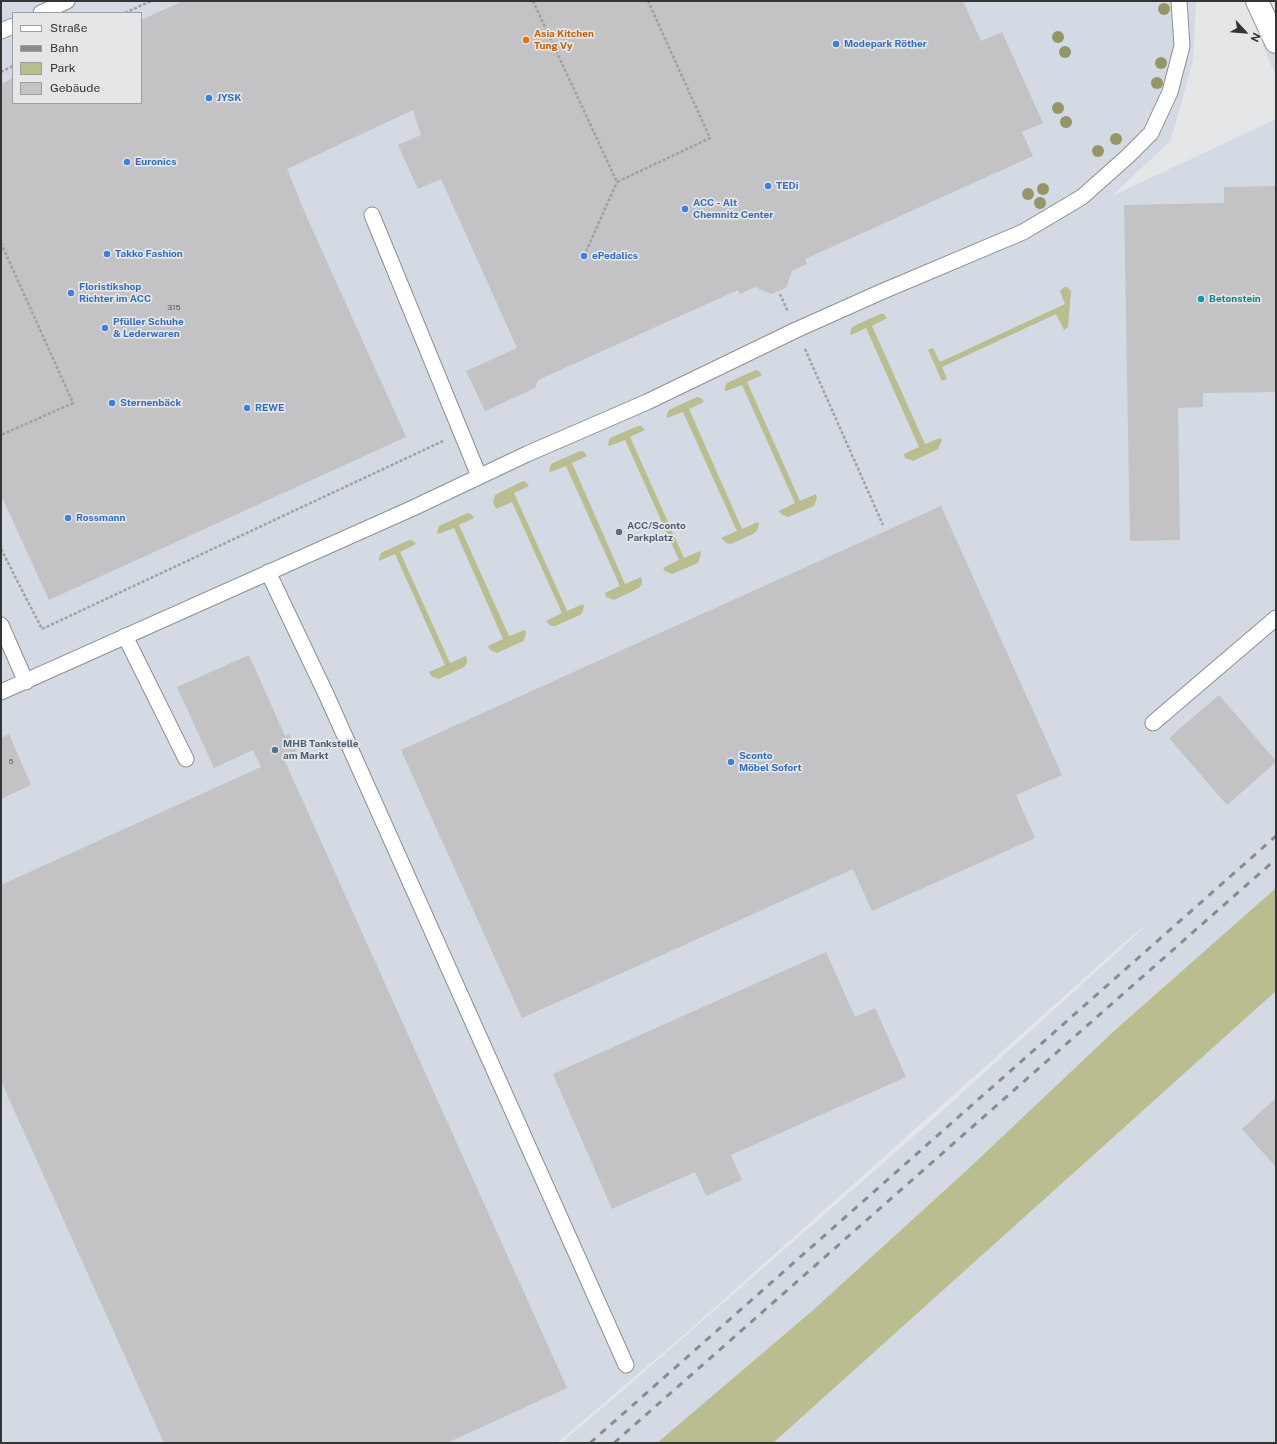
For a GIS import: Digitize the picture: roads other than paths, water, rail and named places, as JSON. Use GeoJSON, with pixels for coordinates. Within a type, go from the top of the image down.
{"type":"FeatureCollection","features":[{"type":"Feature","properties":{"kind":"street"},"geometry":{"type":"LineString","coordinates":[[1257,1],[1276,42]]}},
{"type":"Feature","properties":{"kind":"lane"},"geometry":{"type":"LineString","coordinates":[[43,12],[67,1]]}},
{"type":"Feature","properties":{"kind":"lane"},"geometry":{"type":"LineString","coordinates":[[1,692],[413,508],[479,476],[647,402],[796,330],[1022,232],[1082,197],[1128,156],[1151,132],[1170,92],[1182,46],[1179,1]]}},
{"type":"Feature","properties":{"kind":"lane"},"geometry":{"type":"LineString","coordinates":[[1,31],[12,26]]}},
{"type":"Feature","properties":{"kind":"lane"},"geometry":{"type":"LineString","coordinates":[[372,215],[479,476]]}},
{"type":"Feature","properties":{"kind":"lane"},"geometry":{"type":"LineString","coordinates":[[268,572],[326,694],[626,1365]]}},
{"type":"Feature","properties":{"kind":"lane"},"geometry":{"type":"LineString","coordinates":[[1153,723],[1276,618]]}},
{"type":"Feature","properties":{"kind":"lane"},"geometry":{"type":"LineString","coordinates":[[1,625],[26,682]]}},
{"type":"Feature","properties":{"kind":"lane"},"geometry":{"type":"LineString","coordinates":[[125,636],[186,759]]}},
{"type":"Feature","properties":{"kind":"railway"},"geometry":{"type":"LineString","coordinates":[[590,1443],[1276,836]]}},
{"type":"Feature","properties":{"kind":"railway"},"geometry":{"type":"LineString","coordinates":[[614,1443],[1276,859]]}},
{"type":"Feature","properties":{"kind":"place","name":"Asia Kitchen Tung Vy"},"geometry":{"type":"Point","coordinates":[526,40]}},
{"type":"Feature","properties":{"kind":"place","name":"Modepark Röther"},"geometry":{"type":"Point","coordinates":[836,44]}},
{"type":"Feature","properties":{"kind":"place","name":"JYSK"},"geometry":{"type":"Point","coordinates":[209,98]}},
{"type":"Feature","properties":{"kind":"place","name":"Euronics"},"geometry":{"type":"Point","coordinates":[127,162]}},
{"type":"Feature","properties":{"kind":"place","name":"TEDi"},"geometry":{"type":"Point","coordinates":[768,186]}},
{"type":"Feature","properties":{"kind":"place","name":"ACC - Alt Chemnitz Center"},"geometry":{"type":"Point","coordinates":[685,209]}},
{"type":"Feature","properties":{"kind":"place","name":"Takko Fashion"},"geometry":{"type":"Point","coordinates":[107,254]}},
{"type":"Feature","properties":{"kind":"place","name":"ePedalics"},"geometry":{"type":"Point","coordinates":[584,256]}},
{"type":"Feature","properties":{"kind":"place","name":"Floristikshop Richter im ACC"},"geometry":{"type":"Point","coordinates":[71,293]}},
{"type":"Feature","properties":{"kind":"place","name":"Betonstein"},"geometry":{"type":"Point","coordinates":[1201,299]}},
{"type":"Feature","properties":{"kind":"place","name":"Pfüller Schuhe & Lederwaren"},"geometry":{"type":"Point","coordinates":[105,328]}},
{"type":"Feature","properties":{"kind":"place","name":"Sternenbäck"},"geometry":{"type":"Point","coordinates":[112,403]}},
{"type":"Feature","properties":{"kind":"place","name":"REWE"},"geometry":{"type":"Point","coordinates":[247,408]}},
{"type":"Feature","properties":{"kind":"place","name":"Rossmann"},"geometry":{"type":"Point","coordinates":[68,518]}},
{"type":"Feature","properties":{"kind":"place","name":"ACC/Sconto Parkplatz"},"geometry":{"type":"Point","coordinates":[619,532]}},
{"type":"Feature","properties":{"kind":"place","name":"MHB Tankstelle am Markt"},"geometry":{"type":"Point","coordinates":[275,750]}},
{"type":"Feature","properties":{"kind":"place","name":"Sconto Möbel Sofort"},"geometry":{"type":"Point","coordinates":[731,762]}}]}
